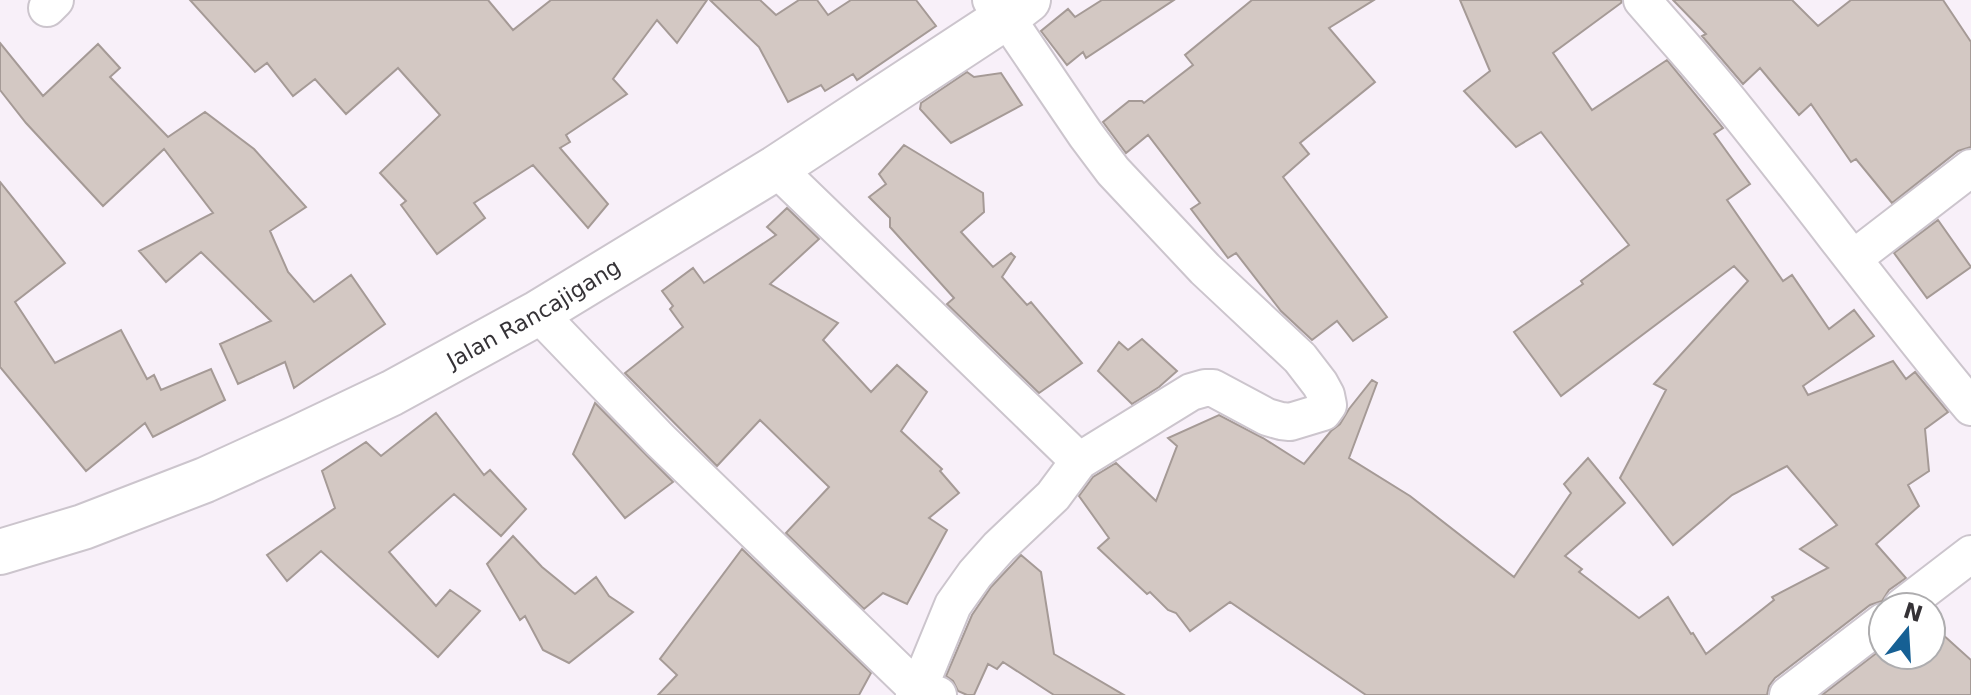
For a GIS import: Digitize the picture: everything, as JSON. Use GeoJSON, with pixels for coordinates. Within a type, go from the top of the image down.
{"type":"FeatureCollection","features":[{"type":"Feature","properties":{"kind":"main road","name":"Jalan Rancajigang"},"geometry":{"type":"LineString","coordinates":[[0,552],[83,527],[205,480],[392,393],[538,313],[776,168],[1008,6]]}},
{"type":"Feature","properties":{"kind":"street"},"geometry":{"type":"LineString","coordinates":[[1642,0],[1735,109],[1854,258],[1909,333],[1971,407]]}},
{"type":"Feature","properties":{"kind":"street"},"geometry":{"type":"LineString","coordinates":[[538,313],[660,440],[924,693],[953,605],[975,574],[1053,496],[1079,461],[1191,392],[1205,388],[1213,388],[1267,417],[1281,421],[1290,422],[1323,412],[1328,405],[1320,384],[1300,358],[1205,269],[1113,171],[1086,135],[1008,6]]}},
{"type":"Feature","properties":{"kind":"street"},"geometry":{"type":"LineString","coordinates":[[776,168],[1079,461]]}},
{"type":"Feature","properties":{"kind":"street"},"geometry":{"type":"LineString","coordinates":[[1854,258],[1971,168]]}},
{"type":"Feature","properties":{"kind":"street"},"geometry":{"type":"LineString","coordinates":[[1923,591],[1971,554]]}},
{"type":"Feature","properties":{"kind":"street"},"geometry":{"type":"LineString","coordinates":[[1788,695],[1867,634]]}},
{"type":"Feature","properties":{"kind":"building"},"geometry":{"type":"Polygon","coordinates":[[[190,0],[488,0],[513,30],[551,0],[707,0],[677,43],[657,20],[613,79],[627,94],[566,135],[570,142],[560,148],[608,204],[588,228],[533,165],[474,203],[485,218],[437,254],[401,205],[406,201],[380,173],[440,115],[398,68],[346,114],[315,79],[293,96],[267,63],[255,72],[190,0]]]}},
{"type":"Feature","properties":{"kind":"building"},"geometry":{"type":"Polygon","coordinates":[[[710,0],[760,0],[776,15],[799,0],[817,0],[828,15],[851,0],[916,0],[936,26],[857,80],[853,74],[825,91],[821,85],[788,102],[759,47],[710,0]]]}},
{"type":"Feature","properties":{"kind":"building"},"geometry":{"type":"Polygon","coordinates":[[[1102,0],[1174,0],[1086,58],[1083,52],[1067,65],[1041,31],[1068,9],[1075,17],[1102,0]]]}},
{"type":"Feature","properties":{"kind":"building"},"geometry":{"type":"Polygon","coordinates":[[[1252,0],[1374,0],[1329,28],[1375,82],[1300,143],[1309,154],[1283,177],[1387,317],[1353,341],[1337,321],[1312,340],[1281,311],[1236,253],[1228,258],[1191,209],[1200,203],[1148,135],[1126,153],[1103,122],[1129,101],[1144,103],[1193,65],[1185,55],[1252,0]]]}},
{"type":"Feature","properties":{"kind":"building"},"geometry":{"type":"Polygon","coordinates":[[[1460,0],[1622,0],[1553,53],[1592,110],[1667,60],[1723,128],[1714,134],[1750,184],[1727,200],[1783,281],[1792,275],[1829,329],[1854,310],[1874,336],[1803,386],[1808,395],[1893,361],[1906,379],[1915,372],[1948,412],[1925,429],[1929,471],[1908,485],[1919,506],[1876,544],[1906,578],[1888,591],[1867,591],[1867,607],[1775,678],[1767,695],[1366,695],[1230,602],[1190,631],[1176,613],[1168,610],[1150,592],[1147,594],[1098,548],[1109,538],[1079,496],[1093,477],[1116,463],[1156,501],[1177,446],[1168,438],[1219,415],[1304,464],[1340,424],[1372,380],[1377,383],[1349,458],[1410,496],[1514,577],[1571,493],[1564,484],[1588,458],[1625,503],[1565,556],[1582,569],[1579,572],[1639,618],[1668,597],[1706,654],[1774,600],[1772,597],[1828,568],[1800,549],[1837,525],[1787,466],[1732,495],[1673,545],[1620,478],[1666,390],[1654,384],[1748,281],[1734,266],[1561,396],[1514,332],[1583,284],[1581,281],[1629,245],[1541,132],[1516,147],[1464,91],[1490,71],[1460,0]]]}},
{"type":"Feature","properties":{"kind":"building"},"geometry":{"type":"Polygon","coordinates":[[[1673,0],[1792,0],[1818,26],[1851,0],[1943,0],[1971,42],[1971,147],[1958,151],[1892,203],[1856,159],[1851,162],[1811,104],[1799,115],[1760,68],[1743,84],[1702,36],[1706,34],[1673,0]]]}},
{"type":"Feature","properties":{"kind":"building"},"geometry":{"type":"Polygon","coordinates":[[[0,43],[43,96],[98,44],[120,68],[110,77],[168,137],[205,112],[254,149],[306,207],[270,231],[288,272],[314,302],[351,275],[385,324],[294,388],[285,362],[238,384],[220,344],[271,321],[201,252],[166,282],[139,251],[213,213],[164,149],[103,206],[26,123],[0,90],[0,43]]]}},
{"type":"Feature","properties":{"kind":"building"},"geometry":{"type":"Polygon","coordinates":[[[967,72],[974,77],[1001,73],[1022,105],[951,143],[920,109],[921,103],[967,72]]]}},
{"type":"Feature","properties":{"kind":"building"},"geometry":{"type":"Polygon","coordinates":[[[904,145],[983,193],[984,212],[961,232],[993,267],[1011,253],[1015,257],[1002,277],[1027,305],[1031,302],[1082,363],[1039,393],[947,304],[954,298],[890,227],[890,218],[869,197],[886,184],[879,174],[904,145]]]}},
{"type":"Feature","properties":{"kind":"building"},"geometry":{"type":"Polygon","coordinates":[[[0,182],[65,263],[15,302],[55,363],[121,330],[147,379],[154,375],[161,390],[211,369],[225,400],[153,437],[145,423],[86,471],[0,367],[0,182]]]}},
{"type":"Feature","properties":{"kind":"building"},"geometry":{"type":"Polygon","coordinates":[[[787,208],[819,239],[770,284],[838,323],[823,340],[871,392],[897,365],[927,392],[901,431],[942,469],[940,471],[959,493],[929,518],[947,530],[907,604],[883,593],[864,609],[786,533],[829,487],[760,420],[717,466],[625,373],[683,327],[662,291],[693,268],[704,283],[776,235],[767,227],[787,208]]]}},
{"type":"Feature","properties":{"kind":"building"},"geometry":{"type":"Polygon","coordinates":[[[1938,220],[1971,267],[1927,298],[1894,253],[1938,220]]]}},
{"type":"Feature","properties":{"kind":"building"},"geometry":{"type":"Polygon","coordinates":[[[1142,339],[1177,371],[1132,404],[1098,371],[1119,342],[1128,350],[1142,339]]]}},
{"type":"Feature","properties":{"kind":"building"},"geometry":{"type":"Polygon","coordinates":[[[595,403],[673,482],[625,518],[573,454],[595,403]]]}},
{"type":"Feature","properties":{"kind":"building"},"geometry":{"type":"Polygon","coordinates":[[[436,413],[484,475],[490,470],[526,509],[501,536],[454,494],[389,552],[436,606],[450,590],[480,611],[438,657],[321,551],[287,581],[267,555],[335,508],[322,471],[366,442],[381,456],[436,413]]]}},
{"type":"Feature","properties":{"kind":"building"},"geometry":{"type":"Polygon","coordinates":[[[513,536],[542,567],[575,594],[596,577],[609,596],[633,612],[569,663],[543,650],[525,616],[520,620],[487,564],[513,536]]]}},
{"type":"Feature","properties":{"kind":"building"},"geometry":{"type":"Polygon","coordinates":[[[742,549],[871,673],[859,695],[658,695],[677,675],[660,659],[742,549]]]}},
{"type":"Feature","properties":{"kind":"building"},"geometry":{"type":"Polygon","coordinates":[[[1021,555],[1041,572],[1054,654],[1124,695],[1054,695],[1003,662],[997,669],[988,664],[974,695],[958,691],[946,676],[972,615],[991,587],[1021,555]]]}},
{"type":"Feature","properties":{"kind":"building"},"geometry":{"type":"Polygon","coordinates":[[[1947,638],[1971,660],[1971,695],[1822,695],[1867,660],[1867,671],[1947,671],[1947,638]]]}}]}
